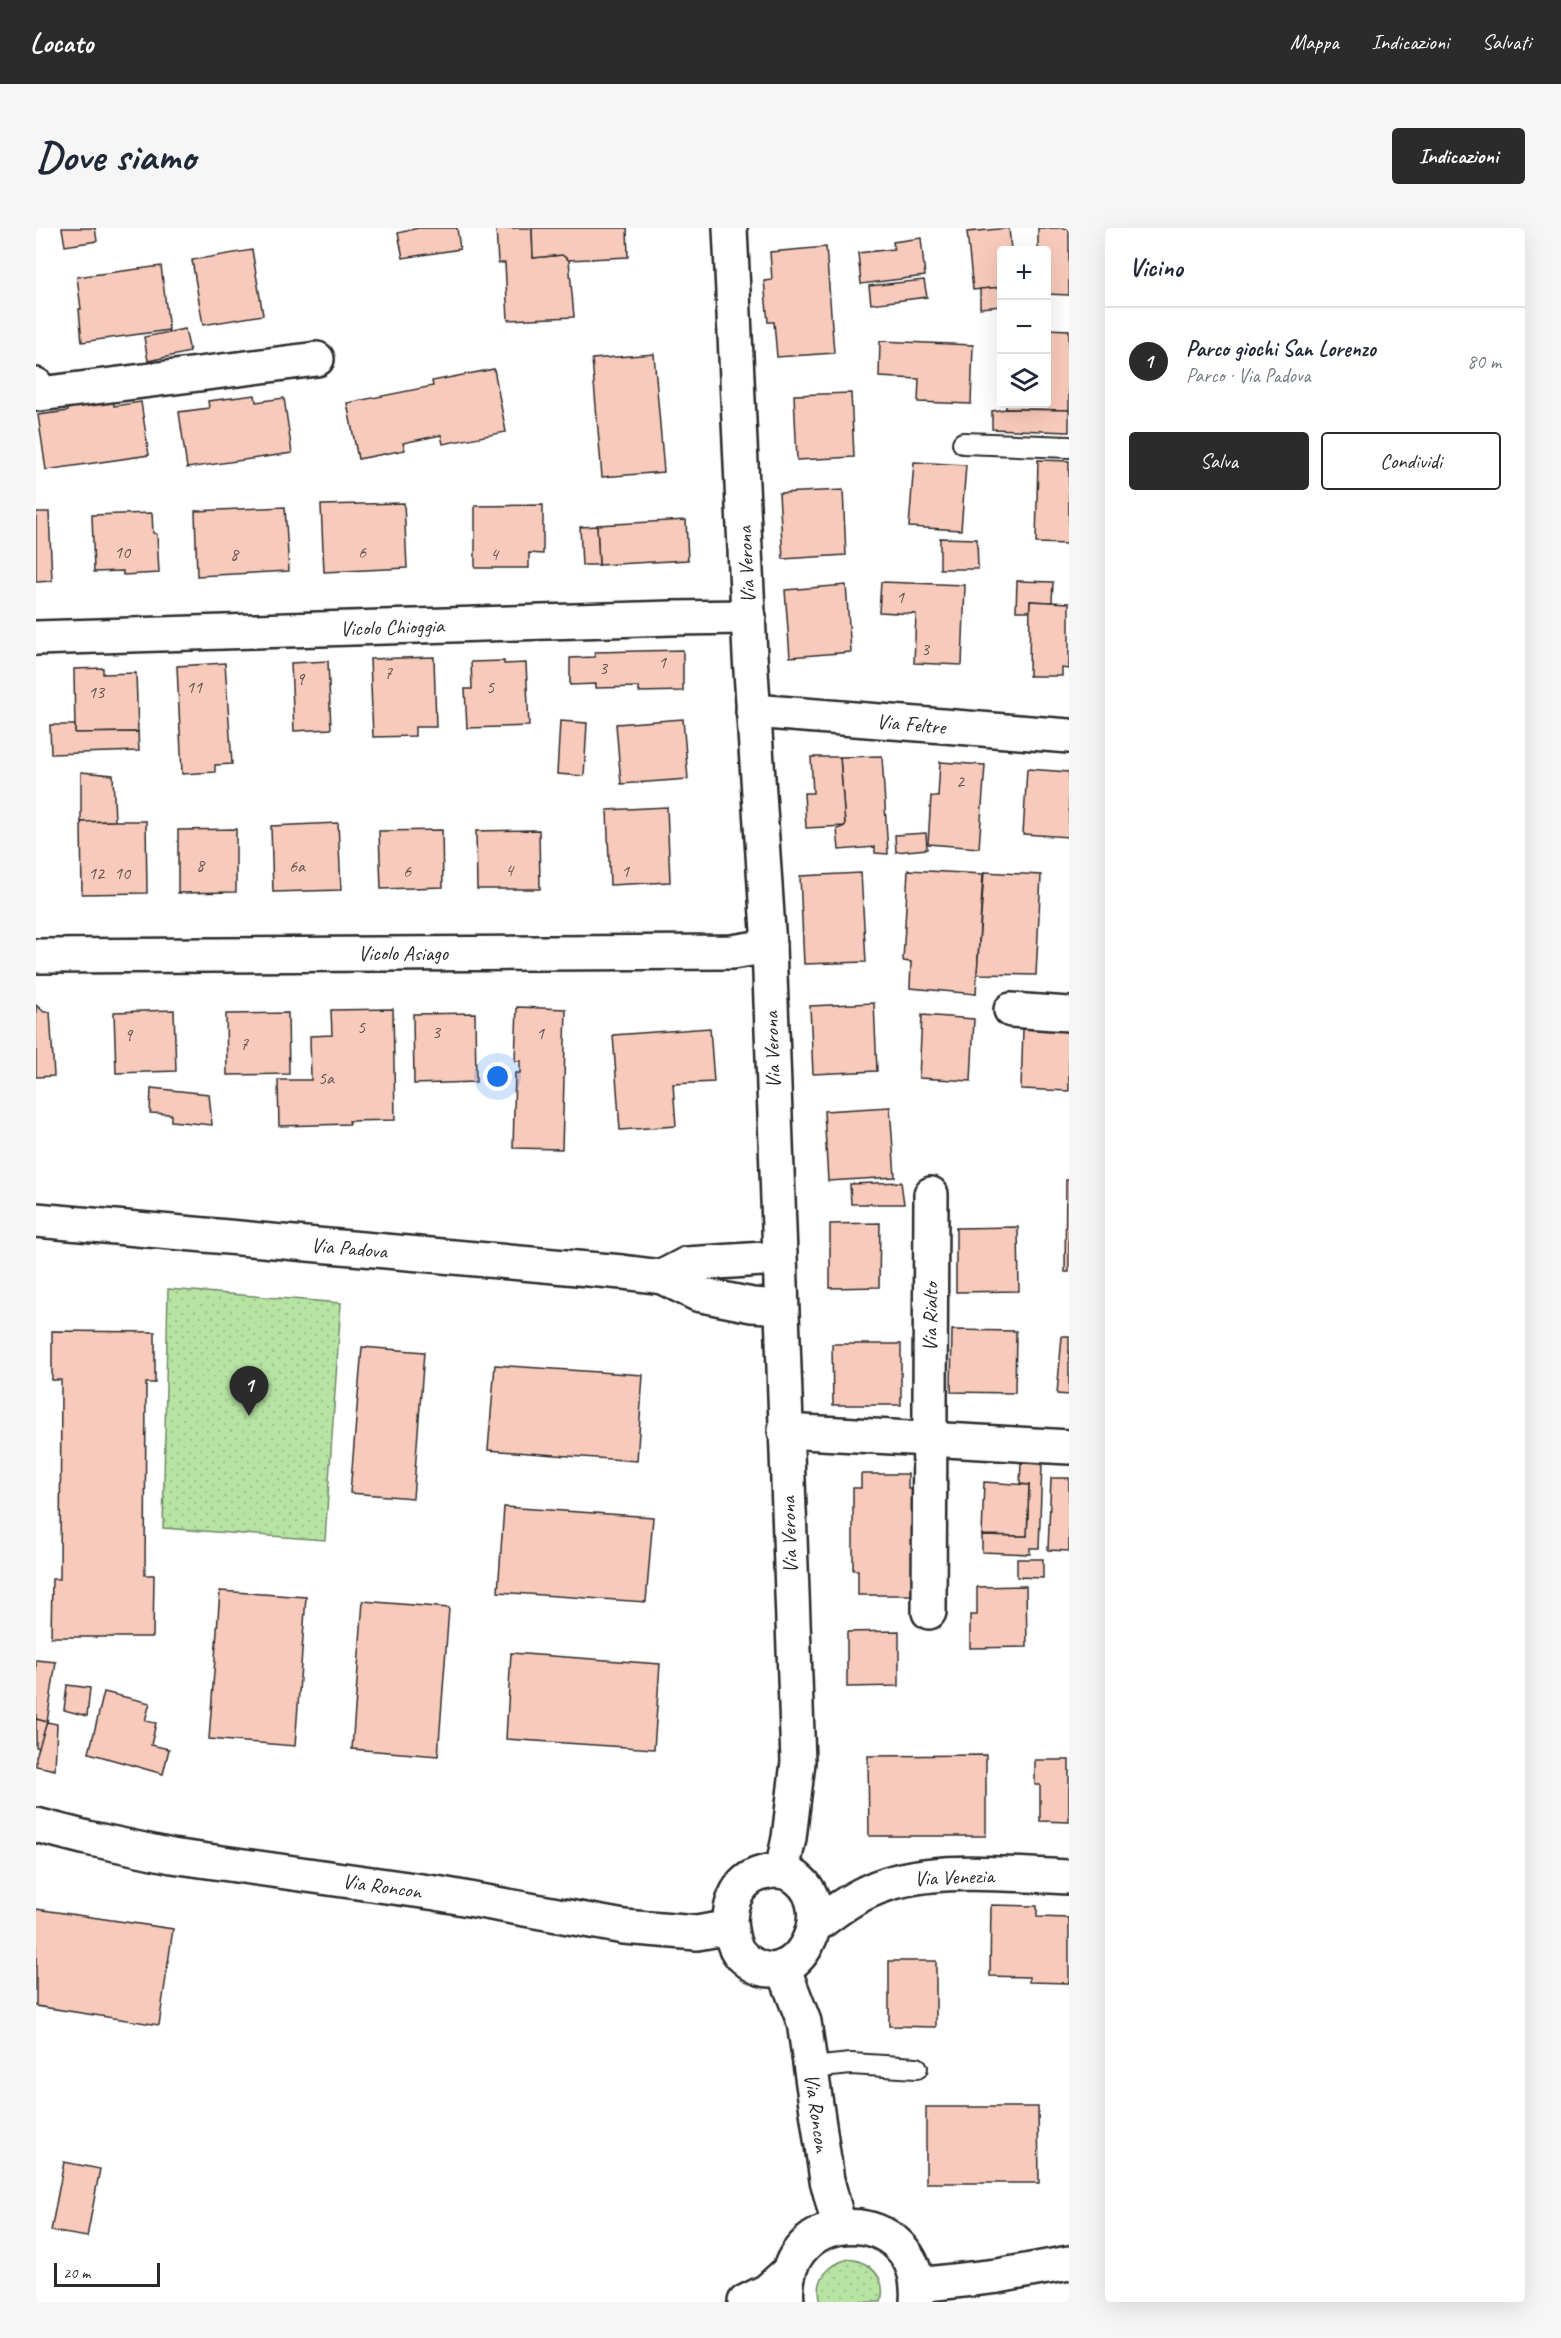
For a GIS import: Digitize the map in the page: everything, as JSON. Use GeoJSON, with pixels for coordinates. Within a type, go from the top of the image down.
{"type":"FeatureCollection","features":[{"type":"Feature","properties":{"kind":"street","name":"Via Verona"},"geometry":{"type":"LineString","coordinates":[[730,228],[753,711],[769,946],[798,1762],[789,1838],[782,1871]]}},
{"type":"Feature","properties":{"kind":"street"},"geometry":{"type":"LineString","coordinates":[[36,385],[40,394],[317,359]]}},
{"type":"Feature","properties":{"kind":"street","name":"Vicolo Chioggia"},"geometry":{"type":"LineString","coordinates":[[36,638],[748,617]]}},
{"type":"Feature","properties":{"kind":"street","name":"Via Feltre"},"geometry":{"type":"LineString","coordinates":[[753,711],[1069,736]]}},
{"type":"Feature","properties":{"kind":"street","name":"Vicolo Asiago"},"geometry":{"type":"LineString","coordinates":[[36,956],[732,952],[769,946]]}},
{"type":"Feature","properties":{"kind":"street"},"geometry":{"type":"LineString","coordinates":[[1011,1010],[1069,1014]]}},
{"type":"Feature","properties":{"kind":"street","name":"Via Rialto"},"geometry":{"type":"LineString","coordinates":[[929,1612],[931,1194]]}},
{"type":"Feature","properties":{"kind":"street","name":"Via Padova"},"geometry":{"type":"LineString","coordinates":[[36,1220],[622,1272],[662,1277],[697,1294],[752,1305],[781,1307]]}},
{"type":"Feature","properties":{"kind":"street"},"geometry":{"type":"LineString","coordinates":[[662,1277],[687,1263],[779,1258]]}},
{"type":"Feature","properties":{"kind":"street"},"geometry":{"type":"LineString","coordinates":[[785,1431],[1069,1447]]}},
{"type":"Feature","properties":{"kind":"street","name":"Via Roncon"},"geometry":{"type":"LineString","coordinates":[[36,1825],[172,1856],[436,1893],[624,1927],[698,1933],[730,1927]]}},
{"type":"Feature","properties":{"kind":"street"},"geometry":{"type":"LineString","coordinates":[[782,1871],[798,1878],[807,1889],[813,1901],[815,1926],[810,1941],[800,1956],[783,1967],[756,1966],[742,1957],[734,1945],[730,1927],[732,1902],[740,1888],[763,1873],[782,1871]]}},
{"type":"Feature","properties":{"kind":"street","name":"Via Venezia"},"geometry":{"type":"LineString","coordinates":[[815,1926],[844,1904],[870,1890],[915,1876],[946,1874],[1069,1877]]}},
{"type":"Feature","properties":{"kind":"street","name":"Via Roncon"},"geometry":{"type":"LineString","coordinates":[[783,1967],[804,2022],[827,2180],[839,2226]]}},
{"type":"Feature","properties":{"kind":"street"},"geometry":{"type":"LineString","coordinates":[[744,2302],[767,2291],[787,2287],[796,2256],[807,2242],[821,2232],[839,2226],[874,2229],[891,2238],[904,2251],[914,2267],[917,2294],[1069,2263]]}},
{"type":"Feature","properties":{"kind":"lane"},"geometry":{"type":"LineString","coordinates":[[963,443],[1069,447]]}},
{"type":"Feature","properties":{"kind":"lane"},"geometry":{"type":"LineString","coordinates":[[811,2068],[852,2064],[917,2068]]}},
{"type":"Feature","properties":{"kind":"green space"},"geometry":{"type":"Polygon","coordinates":[[[168,1289],[341,1303],[325,1540],[163,1528],[168,1289]]]}},
{"type":"Feature","properties":{"kind":"green space"},"geometry":{"type":"Polygon","coordinates":[[[849,2259],[865,2264],[876,2273],[882,2286],[881,2302],[821,2302],[819,2287],[821,2280],[829,2269],[849,2259]]]}},
{"type":"Feature","properties":{"kind":"building"},"geometry":{"type":"Polygon","coordinates":[[[62,228],[95,228],[97,241],[65,246],[62,228]]]}},
{"type":"Feature","properties":{"kind":"building"},"geometry":{"type":"Polygon","coordinates":[[[418,228],[457,228],[460,249],[403,258],[398,233],[418,228]]]}},
{"type":"Feature","properties":{"kind":"building"},"geometry":{"type":"Polygon","coordinates":[[[496,228],[532,228],[533,258],[562,255],[569,260],[574,317],[508,320],[505,263],[498,263],[496,228]]]}},
{"type":"Feature","properties":{"kind":"building"},"geometry":{"type":"Polygon","coordinates":[[[532,228],[627,228],[628,257],[569,260],[562,255],[533,258],[532,228]]]}},
{"type":"Feature","properties":{"kind":"building"},"geometry":{"type":"Polygon","coordinates":[[[1009,228],[1011,246],[997,246],[997,288],[973,290],[967,232],[1009,228]]]}},
{"type":"Feature","properties":{"kind":"building"},"geometry":{"type":"Polygon","coordinates":[[[1038,228],[1069,228],[1069,295],[1051,294],[1051,246],[1038,246],[1038,228]]]}},
{"type":"Feature","properties":{"kind":"building"},"geometry":{"type":"Polygon","coordinates":[[[921,238],[925,276],[861,284],[858,253],[894,249],[893,242],[921,238]]]}},
{"type":"Feature","properties":{"kind":"building"},"geometry":{"type":"Polygon","coordinates":[[[826,247],[834,353],[777,357],[774,322],[768,322],[764,281],[772,280],[770,252],[826,247]]]}},
{"type":"Feature","properties":{"kind":"building"},"geometry":{"type":"Polygon","coordinates":[[[252,250],[263,315],[203,325],[192,260],[252,250]]]}},
{"type":"Feature","properties":{"kind":"building"},"geometry":{"type":"Polygon","coordinates":[[[161,266],[169,330],[82,342],[77,277],[161,266]]]}},
{"type":"Feature","properties":{"kind":"building"},"geometry":{"type":"Polygon","coordinates":[[[924,280],[927,297],[871,304],[869,286],[924,280]]]}},
{"type":"Feature","properties":{"kind":"building"},"geometry":{"type":"Polygon","coordinates":[[[997,287],[997,306],[980,308],[980,289],[997,287]]]}},
{"type":"Feature","properties":{"kind":"building"},"geometry":{"type":"Polygon","coordinates":[[[185,329],[190,352],[148,361],[144,337],[185,329]]]}},
{"type":"Feature","properties":{"kind":"building"},"geometry":{"type":"Polygon","coordinates":[[[1051,329],[1069,330],[1069,410],[1006,409],[1051,408],[1051,329]]]}},
{"type":"Feature","properties":{"kind":"building"},"geometry":{"type":"Polygon","coordinates":[[[880,341],[973,345],[971,404],[918,402],[919,379],[879,377],[880,341]]]}},
{"type":"Feature","properties":{"kind":"building"},"geometry":{"type":"Polygon","coordinates":[[[654,354],[664,472],[602,477],[592,359],[654,354]]]}},
{"type":"Feature","properties":{"kind":"building"},"geometry":{"type":"Polygon","coordinates":[[[494,369],[506,432],[443,444],[441,435],[403,443],[405,450],[358,459],[347,403],[433,386],[432,381],[494,369]]]}},
{"type":"Feature","properties":{"kind":"building"},"geometry":{"type":"Polygon","coordinates":[[[851,393],[854,457],[797,460],[794,395],[851,393]]]}},
{"type":"Feature","properties":{"kind":"building"},"geometry":{"type":"Polygon","coordinates":[[[255,395],[256,402],[284,398],[292,453],[187,468],[179,412],[209,408],[208,401],[255,395]]]}},
{"type":"Feature","properties":{"kind":"building"},"geometry":{"type":"Polygon","coordinates":[[[113,398],[114,406],[141,402],[149,455],[46,470],[38,415],[68,411],[67,405],[113,398]]]}},
{"type":"Feature","properties":{"kind":"building"},"geometry":{"type":"Polygon","coordinates":[[[1006,409],[1069,410],[1069,432],[992,429],[992,411],[1006,409]]]}},
{"type":"Feature","properties":{"kind":"building"},"geometry":{"type":"Polygon","coordinates":[[[1038,460],[1069,461],[1069,544],[1036,543],[1038,460]]]}},
{"type":"Feature","properties":{"kind":"building"},"geometry":{"type":"Polygon","coordinates":[[[914,462],[966,465],[961,530],[909,527],[914,462]]]}},
{"type":"Feature","properties":{"kind":"building"},"geometry":{"type":"Polygon","coordinates":[[[843,490],[846,555],[783,559],[779,493],[843,490]]]}},
{"type":"Feature","properties":{"kind":"building"},"geometry":{"type":"Polygon","coordinates":[[[404,503],[407,568],[324,572],[321,505],[404,503]]]}},
{"type":"Feature","properties":{"kind":"building"},"geometry":{"type":"Polygon","coordinates":[[[543,505],[543,554],[529,553],[529,568],[475,568],[475,506],[543,505]]]}},
{"type":"Feature","properties":{"kind":"building"},"geometry":{"type":"Polygon","coordinates":[[[285,507],[289,571],[197,576],[195,511],[285,507]]]}},
{"type":"Feature","properties":{"kind":"building"},"geometry":{"type":"Polygon","coordinates":[[[36,512],[49,512],[52,581],[36,582],[36,512]]]}},
{"type":"Feature","properties":{"kind":"building"},"geometry":{"type":"Polygon","coordinates":[[[152,513],[153,533],[157,534],[159,573],[123,575],[123,571],[94,572],[92,515],[152,513]]]}},
{"type":"Feature","properties":{"kind":"building"},"geometry":{"type":"Polygon","coordinates":[[[686,520],[688,560],[599,565],[597,525],[686,520]]]}},
{"type":"Feature","properties":{"kind":"building"},"geometry":{"type":"Polygon","coordinates":[[[597,526],[599,565],[582,565],[580,527],[597,526]]]}},
{"type":"Feature","properties":{"kind":"building"},"geometry":{"type":"Polygon","coordinates":[[[940,538],[977,539],[978,569],[940,569],[940,538]]]}},
{"type":"Feature","properties":{"kind":"building"},"geometry":{"type":"Polygon","coordinates":[[[1017,581],[1053,582],[1052,602],[1030,601],[1030,611],[1016,611],[1017,581]]]}},
{"type":"Feature","properties":{"kind":"building"},"geometry":{"type":"Polygon","coordinates":[[[881,582],[965,585],[962,665],[914,663],[916,614],[879,612],[881,582]]]}},
{"type":"Feature","properties":{"kind":"building"},"geometry":{"type":"Polygon","coordinates":[[[846,585],[851,652],[790,657],[785,590],[846,585]]]}},
{"type":"Feature","properties":{"kind":"building"},"geometry":{"type":"Polygon","coordinates":[[[1030,601],[1069,603],[1069,669],[1062,668],[1062,676],[1029,676],[1030,601]]]}},
{"type":"Feature","properties":{"kind":"building"},"geometry":{"type":"Polygon","coordinates":[[[683,650],[683,691],[639,692],[639,687],[596,688],[596,684],[570,685],[570,658],[595,657],[595,652],[683,650]]]}},
{"type":"Feature","properties":{"kind":"building"},"geometry":{"type":"Polygon","coordinates":[[[434,657],[436,727],[415,727],[415,736],[373,737],[370,659],[434,657]]]}},
{"type":"Feature","properties":{"kind":"building"},"geometry":{"type":"Polygon","coordinates":[[[328,661],[331,729],[294,731],[291,663],[328,661]]]}},
{"type":"Feature","properties":{"kind":"building"},"geometry":{"type":"Polygon","coordinates":[[[504,661],[504,664],[526,663],[529,726],[467,728],[465,689],[472,689],[471,662],[504,661]]]}},
{"type":"Feature","properties":{"kind":"building"},"geometry":{"type":"Polygon","coordinates":[[[225,663],[232,764],[215,765],[215,772],[182,774],[177,666],[225,663]]]}},
{"type":"Feature","properties":{"kind":"building"},"geometry":{"type":"Polygon","coordinates":[[[103,668],[103,674],[136,673],[138,732],[75,733],[74,669],[103,668]]]}},
{"type":"Feature","properties":{"kind":"building"},"geometry":{"type":"Polygon","coordinates":[[[683,719],[688,779],[621,784],[616,724],[683,719]]]}},
{"type":"Feature","properties":{"kind":"building"},"geometry":{"type":"Polygon","coordinates":[[[560,721],[587,723],[584,776],[557,774],[560,721]]]}},
{"type":"Feature","properties":{"kind":"building"},"geometry":{"type":"Polygon","coordinates":[[[50,725],[75,725],[75,733],[138,732],[139,751],[51,754],[50,725]]]}},
{"type":"Feature","properties":{"kind":"building"},"geometry":{"type":"Polygon","coordinates":[[[882,756],[888,854],[875,853],[875,847],[839,850],[837,829],[845,826],[840,757],[882,756]]]}},
{"type":"Feature","properties":{"kind":"building"},"geometry":{"type":"Polygon","coordinates":[[[811,757],[840,757],[845,826],[806,828],[804,793],[813,793],[811,757]]]}},
{"type":"Feature","properties":{"kind":"building"},"geometry":{"type":"Polygon","coordinates":[[[940,762],[985,765],[979,848],[928,844],[931,796],[938,797],[940,762]]]}},
{"type":"Feature","properties":{"kind":"building"},"geometry":{"type":"Polygon","coordinates":[[[1027,769],[1069,772],[1069,837],[1023,834],[1027,769]]]}},
{"type":"Feature","properties":{"kind":"building"},"geometry":{"type":"Polygon","coordinates":[[[81,772],[113,775],[115,821],[81,822],[81,772]]]}},
{"type":"Feature","properties":{"kind":"building"},"geometry":{"type":"Polygon","coordinates":[[[667,807],[670,882],[610,885],[607,810],[667,807]]]}},
{"type":"Feature","properties":{"kind":"building"},"geometry":{"type":"Polygon","coordinates":[[[146,821],[147,893],[82,894],[81,822],[146,821]]]}},
{"type":"Feature","properties":{"kind":"building"},"geometry":{"type":"Polygon","coordinates":[[[338,823],[341,890],[273,892],[271,826],[338,823]]]}},
{"type":"Feature","properties":{"kind":"building"},"geometry":{"type":"Polygon","coordinates":[[[236,829],[236,892],[178,893],[178,830],[236,829]]]}},
{"type":"Feature","properties":{"kind":"building"},"geometry":{"type":"Polygon","coordinates":[[[442,830],[443,887],[381,889],[379,831],[442,830]]]}},
{"type":"Feature","properties":{"kind":"building"},"geometry":{"type":"Polygon","coordinates":[[[539,830],[540,889],[477,889],[476,831],[539,830]]]}},
{"type":"Feature","properties":{"kind":"building"},"geometry":{"type":"Polygon","coordinates":[[[926,833],[927,849],[896,852],[895,835],[926,833]]]}},
{"type":"Feature","properties":{"kind":"building"},"geometry":{"type":"Polygon","coordinates":[[[908,870],[983,874],[976,994],[910,988],[911,962],[903,961],[908,870]]]}},
{"type":"Feature","properties":{"kind":"building"},"geometry":{"type":"Polygon","coordinates":[[[984,872],[1041,875],[1036,975],[977,974],[984,872]]]}},
{"type":"Feature","properties":{"kind":"building"},"geometry":{"type":"Polygon","coordinates":[[[861,873],[866,962],[804,964],[800,876],[861,873]]]}},
{"type":"Feature","properties":{"kind":"building"},"geometry":{"type":"Polygon","coordinates":[[[874,1003],[877,1071],[813,1074],[810,1006],[874,1003]]]}},
{"type":"Feature","properties":{"kind":"building"},"geometry":{"type":"Polygon","coordinates":[[[36,1005],[44,1012],[50,1012],[54,1076],[36,1077],[36,1005]]]}},
{"type":"Feature","properties":{"kind":"building"},"geometry":{"type":"Polygon","coordinates":[[[517,1007],[566,1009],[562,1149],[513,1148],[515,1073],[520,1073],[520,1061],[515,1061],[517,1007]]]}},
{"type":"Feature","properties":{"kind":"building"},"geometry":{"type":"Polygon","coordinates":[[[393,1009],[395,1120],[279,1126],[278,1080],[311,1080],[310,1036],[332,1035],[331,1010],[393,1009]]]}},
{"type":"Feature","properties":{"kind":"building"},"geometry":{"type":"Polygon","coordinates":[[[174,1010],[176,1071],[116,1073],[114,1012],[174,1010]]]}},
{"type":"Feature","properties":{"kind":"building"},"geometry":{"type":"Polygon","coordinates":[[[288,1013],[289,1074],[227,1075],[226,1014],[288,1013]]]}},
{"type":"Feature","properties":{"kind":"building"},"geometry":{"type":"Polygon","coordinates":[[[475,1013],[476,1082],[414,1084],[413,1014],[475,1013]]]}},
{"type":"Feature","properties":{"kind":"building"},"geometry":{"type":"Polygon","coordinates":[[[922,1015],[974,1019],[971,1081],[919,1078],[922,1015]]]}},
{"type":"Feature","properties":{"kind":"building"},"geometry":{"type":"Polygon","coordinates":[[[710,1028],[714,1082],[673,1084],[676,1126],[620,1130],[613,1035],[710,1028]]]}},
{"type":"Feature","properties":{"kind":"building"},"geometry":{"type":"Polygon","coordinates":[[[1023,1029],[1069,1031],[1069,1091],[1021,1089],[1023,1029]]]}},
{"type":"Feature","properties":{"kind":"building"},"geometry":{"type":"Polygon","coordinates":[[[151,1088],[209,1094],[212,1125],[171,1121],[171,1114],[150,1113],[151,1088]]]}},
{"type":"Feature","properties":{"kind":"building"},"geometry":{"type":"Polygon","coordinates":[[[890,1107],[895,1177],[828,1181],[824,1111],[890,1107]]]}},
{"type":"Feature","properties":{"kind":"building"},"geometry":{"type":"Polygon","coordinates":[[[1066,1180],[1069,1180],[1069,1272],[1065,1272],[1066,1180]]]}},
{"type":"Feature","properties":{"kind":"building"},"geometry":{"type":"Polygon","coordinates":[[[901,1182],[904,1204],[851,1204],[850,1184],[901,1182]]]}},
{"type":"Feature","properties":{"kind":"building"},"geometry":{"type":"Polygon","coordinates":[[[880,1223],[879,1287],[830,1288],[830,1224],[880,1223]]]}},
{"type":"Feature","properties":{"kind":"building"},"geometry":{"type":"Polygon","coordinates":[[[1018,1227],[1019,1291],[956,1292],[956,1228],[1018,1227]]]}},
{"type":"Feature","properties":{"kind":"building"},"geometry":{"type":"Polygon","coordinates":[[[952,1330],[1016,1331],[1015,1393],[951,1392],[952,1330]]]}},
{"type":"Feature","properties":{"kind":"building"},"geometry":{"type":"Polygon","coordinates":[[[52,1331],[155,1332],[155,1383],[146,1383],[145,1575],[154,1575],[153,1637],[51,1637],[52,1579],[60,1579],[61,1380],[52,1380],[52,1331]]]}},
{"type":"Feature","properties":{"kind":"building"},"geometry":{"type":"Polygon","coordinates":[[[1062,1336],[1069,1336],[1069,1395],[1057,1394],[1062,1336]]]}},
{"type":"Feature","properties":{"kind":"building"},"geometry":{"type":"Polygon","coordinates":[[[832,1344],[901,1344],[901,1405],[833,1405],[832,1344]]]}},
{"type":"Feature","properties":{"kind":"building"},"geometry":{"type":"Polygon","coordinates":[[[362,1347],[424,1352],[413,1498],[350,1493],[362,1347]]]}},
{"type":"Feature","properties":{"kind":"building"},"geometry":{"type":"Polygon","coordinates":[[[495,1365],[643,1375],[637,1461],[488,1450],[495,1365]]]}},
{"type":"Feature","properties":{"kind":"building"},"geometry":{"type":"Polygon","coordinates":[[[1021,1463],[1042,1464],[1039,1548],[1030,1548],[1030,1554],[982,1552],[982,1535],[1027,1536],[1029,1485],[1020,1484],[1021,1463]]]}},
{"type":"Feature","properties":{"kind":"building"},"geometry":{"type":"Polygon","coordinates":[[[861,1474],[908,1474],[908,1489],[916,1489],[916,1570],[912,1570],[912,1595],[858,1595],[858,1570],[853,1570],[853,1488],[861,1488],[861,1474]]]}},
{"type":"Feature","properties":{"kind":"building"},"geometry":{"type":"Polygon","coordinates":[[[1051,1478],[1069,1478],[1069,1551],[1048,1550],[1051,1478]]]}},
{"type":"Feature","properties":{"kind":"building"},"geometry":{"type":"Polygon","coordinates":[[[984,1482],[1029,1485],[1027,1536],[982,1535],[984,1482]]]}},
{"type":"Feature","properties":{"kind":"building"},"geometry":{"type":"Polygon","coordinates":[[[504,1507],[653,1517],[646,1602],[498,1592],[504,1507]]]}},
{"type":"Feature","properties":{"kind":"building"},"geometry":{"type":"Polygon","coordinates":[[[1017,1559],[1043,1559],[1043,1578],[1017,1577],[1017,1559]]]}},
{"type":"Feature","properties":{"kind":"building"},"geometry":{"type":"Polygon","coordinates":[[[1026,1586],[1027,1647],[970,1648],[970,1615],[977,1615],[977,1587],[1026,1586]]]}},
{"type":"Feature","properties":{"kind":"building"},"geometry":{"type":"Polygon","coordinates":[[[220,1591],[306,1597],[295,1746],[209,1739],[220,1591]]]}},
{"type":"Feature","properties":{"kind":"building"},"geometry":{"type":"Polygon","coordinates":[[[363,1601],[449,1608],[438,1756],[352,1749],[363,1601]]]}},
{"type":"Feature","properties":{"kind":"building"},"geometry":{"type":"Polygon","coordinates":[[[899,1631],[899,1686],[847,1687],[847,1632],[899,1631]]]}},
{"type":"Feature","properties":{"kind":"building"},"geometry":{"type":"Polygon","coordinates":[[[511,1653],[660,1664],[654,1749],[506,1739],[511,1653]]]}},
{"type":"Feature","properties":{"kind":"building"},"geometry":{"type":"Polygon","coordinates":[[[36,1660],[56,1662],[47,1722],[36,1719],[36,1660]]]}},
{"type":"Feature","properties":{"kind":"building"},"geometry":{"type":"Polygon","coordinates":[[[67,1685],[90,1688],[87,1716],[64,1710],[67,1685]]]}},
{"type":"Feature","properties":{"kind":"building"},"geometry":{"type":"Polygon","coordinates":[[[104,1692],[150,1703],[145,1721],[156,1723],[151,1745],[169,1749],[163,1774],[89,1753],[104,1692]]]}},
{"type":"Feature","properties":{"kind":"building"},"geometry":{"type":"Polygon","coordinates":[[[36,1719],[47,1722],[40,1748],[36,1747],[36,1719]]]}},
{"type":"Feature","properties":{"kind":"building"},"geometry":{"type":"Polygon","coordinates":[[[47,1722],[57,1724],[55,1770],[36,1766],[36,1757],[47,1722]]]}},
{"type":"Feature","properties":{"kind":"building"},"geometry":{"type":"Polygon","coordinates":[[[986,1755],[986,1836],[869,1836],[868,1756],[986,1755]]]}},
{"type":"Feature","properties":{"kind":"building"},"geometry":{"type":"Polygon","coordinates":[[[1035,1760],[1069,1760],[1069,1822],[1040,1821],[1040,1785],[1035,1785],[1035,1760]]]}},
{"type":"Feature","properties":{"kind":"building"},"geometry":{"type":"Polygon","coordinates":[[[991,1905],[1037,1906],[1037,1917],[1069,1918],[1069,1983],[1029,1982],[1029,1977],[990,1976],[991,1905]]]}},
{"type":"Feature","properties":{"kind":"building"},"geometry":{"type":"Polygon","coordinates":[[[36,1909],[173,1929],[159,2025],[36,2006],[36,1909]]]}},
{"type":"Feature","properties":{"kind":"building"},"geometry":{"type":"Polygon","coordinates":[[[889,1961],[936,1961],[936,2027],[889,2026],[889,1961]]]}},
{"type":"Feature","properties":{"kind":"building"},"geometry":{"type":"Polygon","coordinates":[[[926,2107],[1038,2107],[1039,2183],[926,2183],[926,2107]]]}},
{"type":"Feature","properties":{"kind":"building"},"geometry":{"type":"Polygon","coordinates":[[[64,2162],[100,2169],[87,2237],[51,2231],[64,2162]]]}},
{"type":"Feature","properties":{"kind":"place","name":"Parco giochi San Lorenzo"},"geometry":{"type":"Point","coordinates":[249,1416]}}]}
